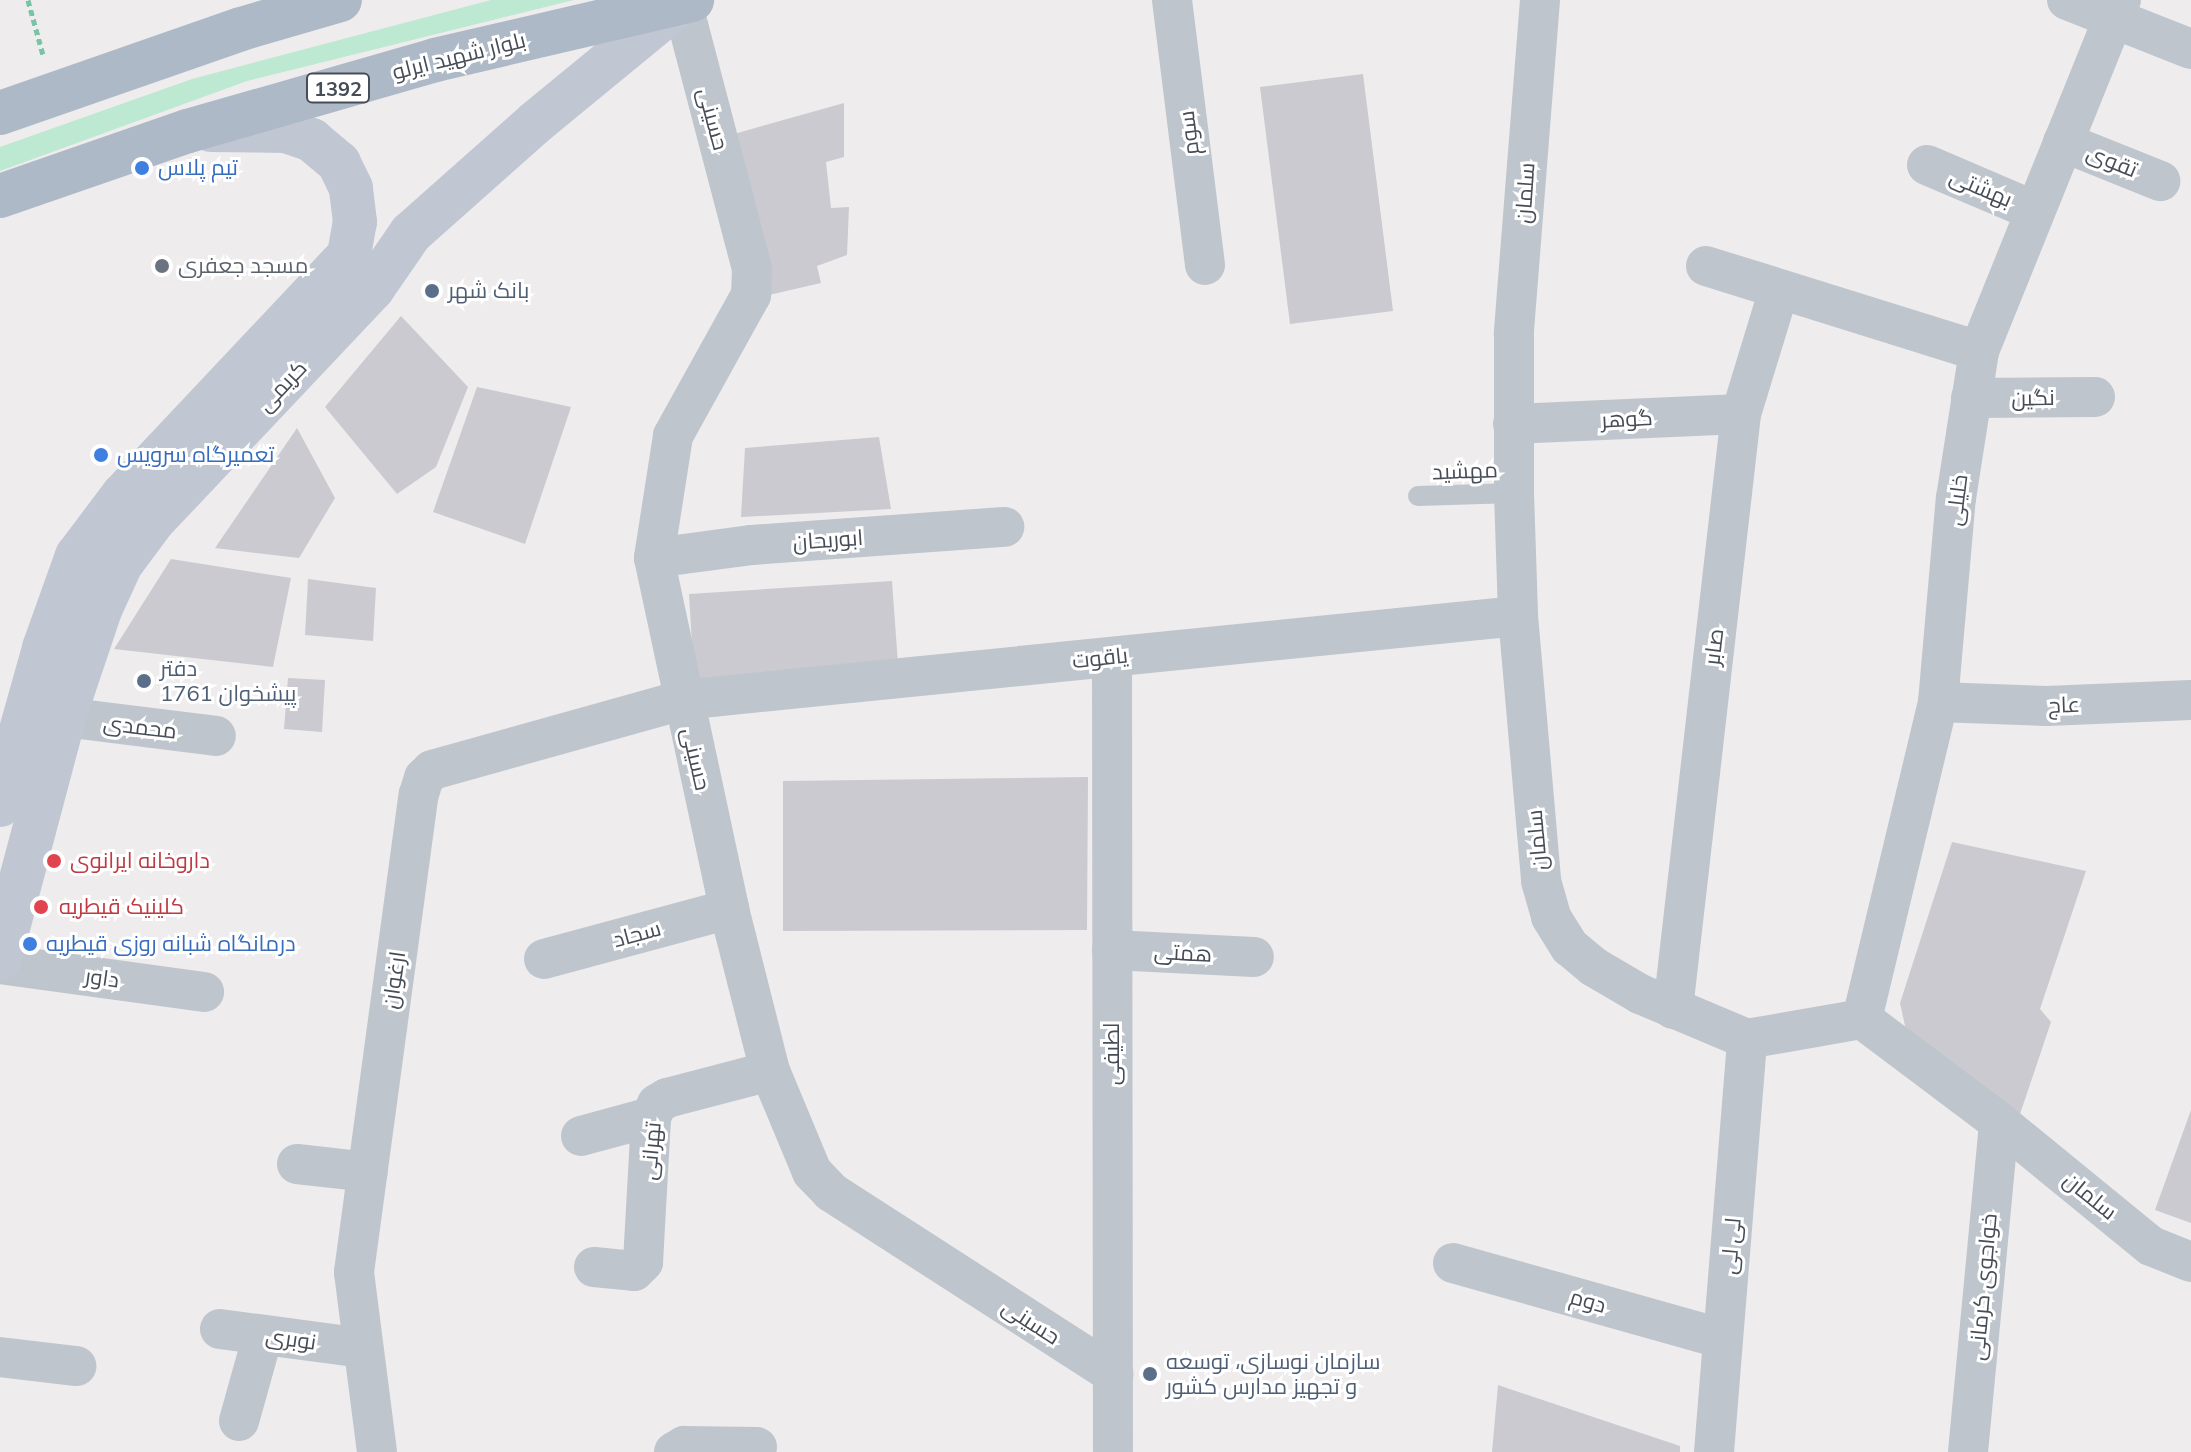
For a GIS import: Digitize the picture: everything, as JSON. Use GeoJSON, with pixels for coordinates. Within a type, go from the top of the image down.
{"type":"FeatureCollection","features":[{"type":"Feature","properties":{"kind":"main road"},"geometry":{"type":"LineString","coordinates":[[0,113],[241,29],[340,0]]}},
{"type":"Feature","properties":{"kind":"main road","name":"بلوار شهید ایرلو"},"geometry":{"type":"LineString","coordinates":[[0,196],[188,131],[435,60],[687,1]]}},
{"type":"Feature","properties":{"kind":"main road","name":"کریمی"},"geometry":{"type":"LineString","coordinates":[[0,961],[64,717],[121,564],[153,521],[373,288],[411,233],[536,122],[687,1]]}},
{"type":"Feature","properties":{"kind":"main road","name":"کریمی"},"geometry":{"type":"LineString","coordinates":[[0,805],[44,648],[77,556],[123,495],[349,255],[355,222],[351,188],[339,163],[312,140],[286,131],[188,131]]}},
{"type":"Feature","properties":{"kind":"street","name":"سوم"},"geometry":{"type":"LineString","coordinates":[[1172,0],[1205,265]]}},
{"type":"Feature","properties":{"kind":"street","name":"سلمان"},"geometry":{"type":"LineString","coordinates":[[1540,0],[1514,334],[1513,424],[1518,616],[1541,881],[1551,917],[1570,947],[1594,967],[1673,1009],[1747,1039]]}},
{"type":"Feature","properties":{"kind":"street"},"geometry":{"type":"LineString","coordinates":[[2067,0],[2117,9],[2191,49]]}},
{"type":"Feature","properties":{"kind":"street","name":"حسینی"},"geometry":{"type":"LineString","coordinates":[[687,1],[752,269],[751,295],[673,436],[654,558],[729,909],[770,1071],[812,1172],[831,1192],[1113,1374]]}},
{"type":"Feature","properties":{"kind":"street","name":"خلیلی"},"geometry":{"type":"LineString","coordinates":[[1862,1019],[1938,702],[1956,498],[1979,351],[2117,9]]}},
{"type":"Feature","properties":{"kind":"street","name":"تقوی"},"geometry":{"type":"LineString","coordinates":[[2063,142],[2160,181]]}},
{"type":"Feature","properties":{"kind":"street","name":"بهشتی"},"geometry":{"type":"LineString","coordinates":[[1927,165],[2035,211]]}},
{"type":"Feature","properties":{"kind":"street"},"geometry":{"type":"LineString","coordinates":[[1706,266],[1979,351]]}},
{"type":"Feature","properties":{"kind":"street","name":"صابر"},"geometry":{"type":"LineString","coordinates":[[1673,1009],[1741,414],[1779,290]]}},
{"type":"Feature","properties":{"kind":"street","name":"نگین"},"geometry":{"type":"LineString","coordinates":[[1971,398],[2095,397]]}},
{"type":"Feature","properties":{"kind":"street","name":"گوهر"},"geometry":{"type":"LineString","coordinates":[[1513,424],[1741,414]]}},
{"type":"Feature","properties":{"kind":"street","name":"ابوریحان"},"geometry":{"type":"LineString","coordinates":[[654,558],[752,545],[1004,527]]}},
{"type":"Feature","properties":{"kind":"street","name":"یاقوت"},"geometry":{"type":"LineString","coordinates":[[682,700],[1518,616]]}},
{"type":"Feature","properties":{"kind":"street","name":"لطیفی"},"geometry":{"type":"LineString","coordinates":[[1112,657],[1113,1452]]}},
{"type":"Feature","properties":{"kind":"street","name":"ارغوان"},"geometry":{"type":"LineString","coordinates":[[377,1452],[354,1272],[419,794],[424,778],[432,770],[682,700]]}},
{"type":"Feature","properties":{"kind":"street","name":"عاج"},"geometry":{"type":"LineString","coordinates":[[1938,702],[2047,706],[2191,700]]}},
{"type":"Feature","properties":{"kind":"street","name":"محمدی"},"geometry":{"type":"LineString","coordinates":[[64,717],[216,736]]}},
{"type":"Feature","properties":{"kind":"street","name":"سجاد"},"geometry":{"type":"LineString","coordinates":[[544,959],[729,909]]}},
{"type":"Feature","properties":{"kind":"street","name":"همتی"},"geometry":{"type":"LineString","coordinates":[[1112,950],[1254,957]]}},
{"type":"Feature","properties":{"kind":"street","name":"داور"},"geometry":{"type":"LineString","coordinates":[[0,961],[204,992]]}},
{"type":"Feature","properties":{"kind":"street","name":"سلمان"},"geometry":{"type":"LineString","coordinates":[[1862,1019],[1999,1122],[2151,1246],[2191,1262]]}},
{"type":"Feature","properties":{"kind":"street"},"geometry":{"type":"LineString","coordinates":[[1747,1039],[1862,1019]]}},
{"type":"Feature","properties":{"kind":"street","name":"لی لی"},"geometry":{"type":"LineString","coordinates":[[1714,1452],[1747,1039]]}},
{"type":"Feature","properties":{"kind":"street","name":"تهرانی"},"geometry":{"type":"LineString","coordinates":[[594,1267],[634,1271],[643,1262],[651,1117],[657,1104],[667,1098],[770,1071]]}},
{"type":"Feature","properties":{"kind":"street"},"geometry":{"type":"LineString","coordinates":[[581,1136],[651,1117]]}},
{"type":"Feature","properties":{"kind":"street","name":"خواجوی کرمانی"},"geometry":{"type":"LineString","coordinates":[[1968,1452],[1999,1122]]}},
{"type":"Feature","properties":{"kind":"street"},"geometry":{"type":"LineString","coordinates":[[297,1164],[368,1172]]}},
{"type":"Feature","properties":{"kind":"street","name":"دوم"},"geometry":{"type":"LineString","coordinates":[[1453,1263],[1723,1339]]}},
{"type":"Feature","properties":{"kind":"street","name":"نوبری"},"geometry":{"type":"LineString","coordinates":[[220,1329],[363,1348]]}},
{"type":"Feature","properties":{"kind":"street"},"geometry":{"type":"LineString","coordinates":[[239,1421],[263,1335]]}},
{"type":"Feature","properties":{"kind":"street"},"geometry":{"type":"LineString","coordinates":[[0,1357],[76,1366]]}},
{"type":"Feature","properties":{"kind":"street"},"geometry":{"type":"LineString","coordinates":[[674,1452],[684,1446],[757,1447]]}},
{"type":"Feature","properties":{"kind":"lane","name":"مهشید"},"geometry":{"type":"LineString","coordinates":[[1418,496],[1514,493]]}},
{"type":"Feature","properties":{"kind":"path"},"geometry":{"type":"LineString","coordinates":[[28,0],[53,95]]}},
{"type":"Feature","properties":{"kind":"green space"},"geometry":{"type":"Polygon","coordinates":[[[491,0],[574,0],[247,81],[0,171],[0,147],[192,79],[491,0]]]}},
{"type":"Feature","properties":{"kind":"building"},"geometry":{"type":"Polygon","coordinates":[[[1363,74],[1393,311],[1290,324],[1260,87],[1363,74]]]}},
{"type":"Feature","properties":{"kind":"building"},"geometry":{"type":"Polygon","coordinates":[[[844,103],[844,157],[826,162],[831,208],[849,207],[847,255],[817,266],[821,283],[769,295],[734,134],[844,103]]]}},
{"type":"Feature","properties":{"kind":"building"},"geometry":{"type":"Polygon","coordinates":[[[401,316],[468,387],[436,467],[397,494],[325,407],[401,316]]]}},
{"type":"Feature","properties":{"kind":"building"},"geometry":{"type":"Polygon","coordinates":[[[477,387],[571,407],[525,544],[433,512],[477,387]]]}},
{"type":"Feature","properties":{"kind":"building"},"geometry":{"type":"Polygon","coordinates":[[[297,428],[335,498],[299,558],[215,548],[297,428]]]}},
{"type":"Feature","properties":{"kind":"building"},"geometry":{"type":"Polygon","coordinates":[[[879,437],[891,509],[741,517],[745,448],[879,437]]]}},
{"type":"Feature","properties":{"kind":"building"},"geometry":{"type":"Polygon","coordinates":[[[171,559],[291,578],[273,667],[114,649],[171,559]]]}},
{"type":"Feature","properties":{"kind":"building"},"geometry":{"type":"Polygon","coordinates":[[[308,579],[376,588],[373,641],[305,635],[308,579]]]}},
{"type":"Feature","properties":{"kind":"building"},"geometry":{"type":"Polygon","coordinates":[[[892,581],[898,664],[694,679],[689,594],[892,581]]]}},
{"type":"Feature","properties":{"kind":"building"},"geometry":{"type":"Polygon","coordinates":[[[288,678],[325,680],[322,732],[284,729],[288,678]]]}},
{"type":"Feature","properties":{"kind":"building"},"geometry":{"type":"Polygon","coordinates":[[[1088,777],[1087,930],[783,931],[783,781],[1088,777]]]}},
{"type":"Feature","properties":{"kind":"building"},"geometry":{"type":"Polygon","coordinates":[[[1952,842],[2086,871],[2040,1009],[2051,1022],[2020,1114],[1906,1030],[1900,1003],[1952,842]]]}},
{"type":"Feature","properties":{"kind":"building"},"geometry":{"type":"Polygon","coordinates":[[[2191,1110],[2191,1223],[2155,1210],[2191,1110]]]}},
{"type":"Feature","properties":{"kind":"building"},"geometry":{"type":"Polygon","coordinates":[[[1498,1385],[1680,1446],[1680,1452],[1492,1452],[1498,1385]]]}},
{"type":"Feature","properties":{"kind":"place","name":"تیم پلاس"},"geometry":{"type":"Point","coordinates":[142,168]}},
{"type":"Feature","properties":{"kind":"place","name":"مسجد جعفری"},"geometry":{"type":"Point","coordinates":[162,266]}},
{"type":"Feature","properties":{"kind":"place","name":"بانک شهر"},"geometry":{"type":"Point","coordinates":[432,291]}},
{"type":"Feature","properties":{"kind":"place","name":"تعمیرگاه سرویس"},"geometry":{"type":"Point","coordinates":[101,455]}},
{"type":"Feature","properties":{"kind":"place","name":"دفتر پیشخوان 1761"},"geometry":{"type":"Point","coordinates":[144,681]}},
{"type":"Feature","properties":{"kind":"place","name":"داروخانه ایرانوی"},"geometry":{"type":"Point","coordinates":[54,861]}},
{"type":"Feature","properties":{"kind":"place","name":"کلینیک قیطریه"},"geometry":{"type":"Point","coordinates":[41,907]}},
{"type":"Feature","properties":{"kind":"place","name":"درمانگاه شبانه روزی قیطریه"},"geometry":{"type":"Point","coordinates":[30,944]}},
{"type":"Feature","properties":{"kind":"place","name":"سازمان نوسازی، توسعه و تجهیز مدارس کشور"},"geometry":{"type":"Point","coordinates":[1150,1374]}}]}
